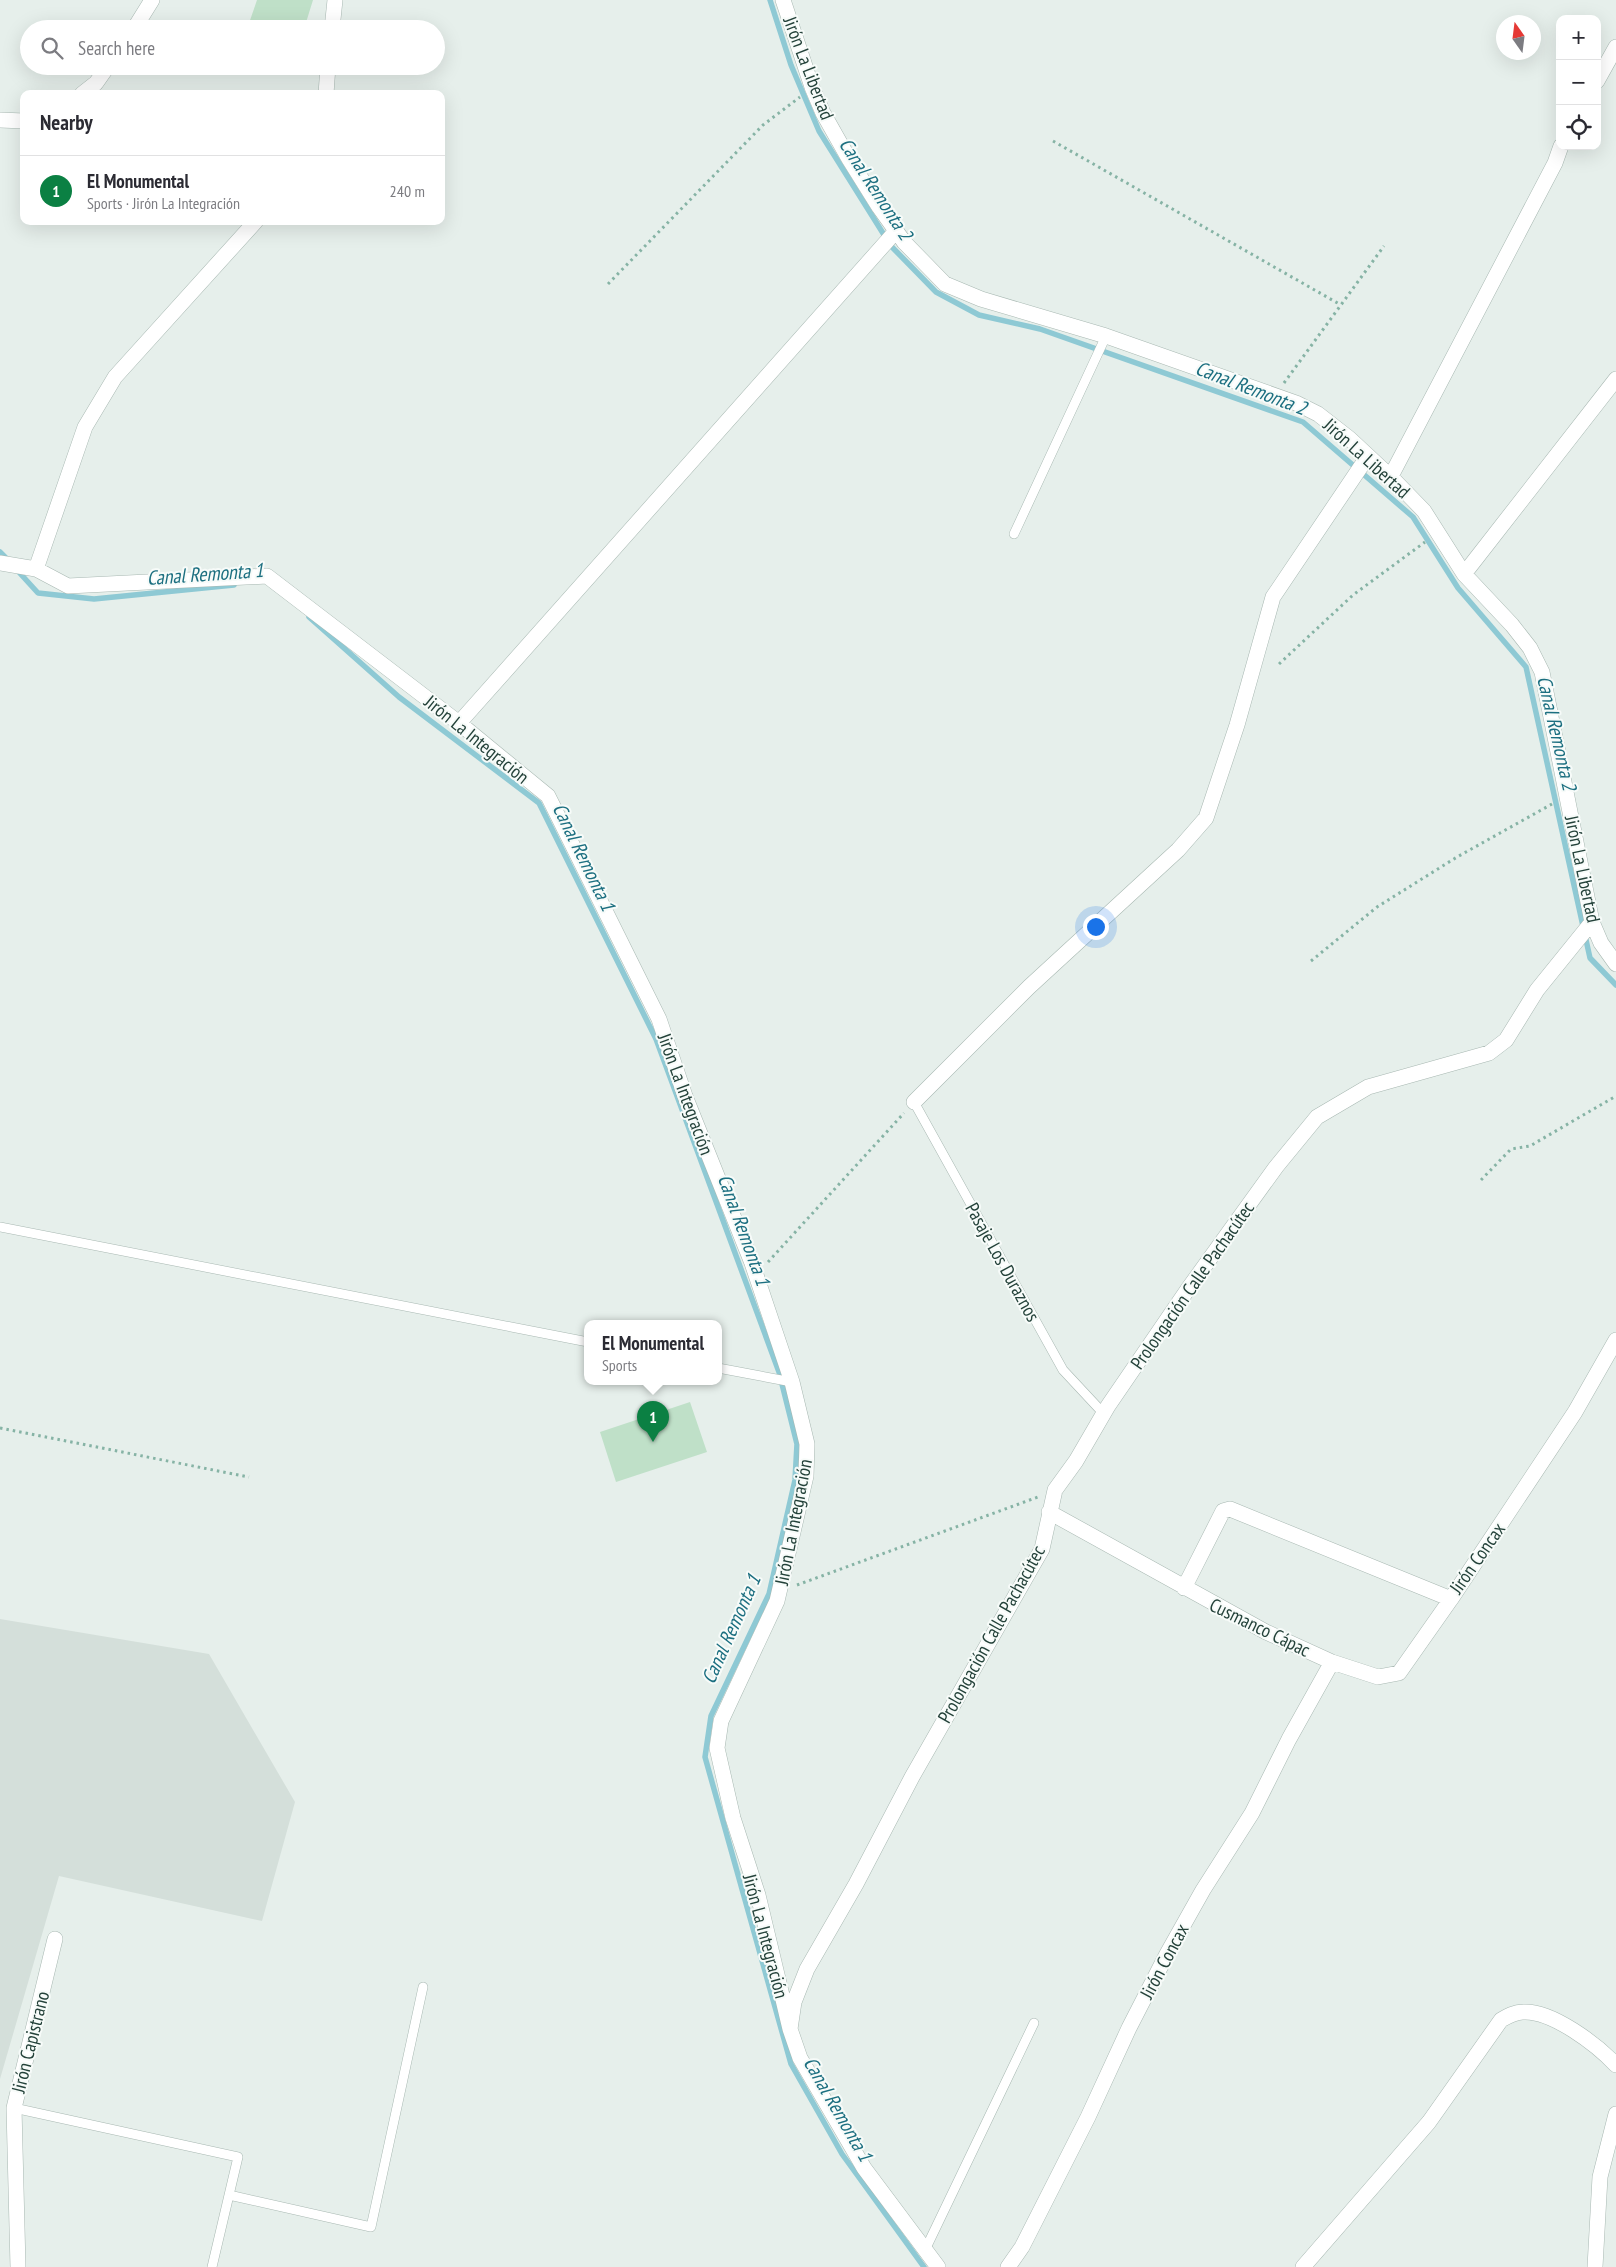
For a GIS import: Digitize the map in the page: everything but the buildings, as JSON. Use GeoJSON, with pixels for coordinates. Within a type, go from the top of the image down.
{"type":"FeatureCollection","features":[{"type":"Feature","properties":{"kind":"street"},"geometry":{"type":"LineString","coordinates":[[140,20],[152,0]]}},
{"type":"Feature","properties":{"kind":"street"},"geometry":{"type":"LineString","coordinates":[[333,20],[335,0]]}},
{"type":"Feature","properties":{"kind":"street","name":"Jirón La Libertad"},"geometry":{"type":"LineString","coordinates":[[783,0],[812,88],[849,159],[904,242],[946,284],[981,299],[1106,336],[1274,396],[1318,414],[1391,476],[1424,512],[1464,574],[1512,625],[1530,648],[1542,672],[1592,922],[1601,943],[1616,964]]}},
{"type":"Feature","properties":{"kind":"street"},"geometry":{"type":"LineString","coordinates":[[1601,74],[1616,47]]}},
{"type":"Feature","properties":{"kind":"street"},"geometry":{"type":"LineString","coordinates":[[87,90],[96,83],[102,75]]}},
{"type":"Feature","properties":{"kind":"street"},"geometry":{"type":"LineString","coordinates":[[326,90],[327,75]]}},
{"type":"Feature","properties":{"kind":"street"},"geometry":{"type":"LineString","coordinates":[[0,120],[20,121]]}},
{"type":"Feature","properties":{"kind":"street"},"geometry":{"type":"LineString","coordinates":[[1391,476],[1560,150]]}},
{"type":"Feature","properties":{"kind":"street"},"geometry":{"type":"LineString","coordinates":[[36,569],[85,426],[115,377],[252,225]]}},
{"type":"Feature","properties":{"kind":"street"},"geometry":{"type":"LineString","coordinates":[[459,723],[896,231]]}},
{"type":"Feature","properties":{"kind":"street"},"geometry":{"type":"LineString","coordinates":[[1464,574],[1616,379]]}},
{"type":"Feature","properties":{"kind":"street"},"geometry":{"type":"LineString","coordinates":[[914,1102],[1029,987],[1178,850],[1200,827],[1206,818],[1237,725],[1273,597],[1368,456]]}},
{"type":"Feature","properties":{"kind":"street","name":"Jirón La Integración"},"geometry":{"type":"LineString","coordinates":[[0,563],[36,569],[68,586],[267,576],[459,723],[548,796],[659,1019],[685,1096],[756,1275],[792,1382],[807,1444],[806,1476],[778,1601],[721,1721],[717,1748],[732,1818],[758,1895],[790,2029]]}},
{"type":"Feature","properties":{"kind":"street","name":"Prolongación Calle Pachacútec"},"geometry":{"type":"LineString","coordinates":[[938,2267],[926,2248],[891,2206],[864,2168],[800,2058],[790,2029],[794,2002],[808,1969],[856,1884],[916,1768],[1042,1549],[1055,1490],[1076,1461],[1104,1414],[1188,1289],[1276,1167],[1317,1117],[1368,1087],[1489,1053],[1506,1040],[1537,990],[1592,922]]}},
{"type":"Feature","properties":{"kind":"street","name":"Jirón Concax"},"geometry":{"type":"LineString","coordinates":[[1184,1588],[1223,1511],[1230,1509],[1451,1599],[1575,1412],[1616,1340]]}},
{"type":"Feature","properties":{"kind":"street","name":"Cusmanco Cápac"},"geometry":{"type":"LineString","coordinates":[[1049,1512],[1266,1632],[1332,1662],[1378,1677],[1399,1673],[1451,1599]]}},
{"type":"Feature","properties":{"kind":"street","name":"Jirón Concax"},"geometry":{"type":"LineString","coordinates":[[1008,2267],[1022,2246],[1088,2117],[1129,2028],[1168,1954],[1203,1890],[1252,1813],[1289,1739],[1332,1662]]}},
{"type":"Feature","properties":{"kind":"street","name":"Jirón Capistrano"},"geometry":{"type":"LineString","coordinates":[[18,2267],[14,2108],[55,1939]]}},
{"type":"Feature","properties":{"kind":"street"},"geometry":{"type":"LineString","coordinates":[[1303,2267],[1429,2122],[1501,2020],[1512,2014],[1524,2012],[1542,2015],[1560,2023],[1603,2052],[1616,2065]]}},
{"type":"Feature","properties":{"kind":"street"},"geometry":{"type":"LineString","coordinates":[[1595,2267],[1600,2177],[1616,2114]]}},
{"type":"Feature","properties":{"kind":"lane"},"geometry":{"type":"LineString","coordinates":[[1014,534],[1106,336]]}},
{"type":"Feature","properties":{"kind":"lane","name":"Pasaje Los Duraznos"},"geometry":{"type":"LineString","coordinates":[[914,1102],[1063,1370],[1104,1414]]}},
{"type":"Feature","properties":{"kind":"lane"},"geometry":{"type":"LineString","coordinates":[[0,1227],[584,1341]]}},
{"type":"Feature","properties":{"kind":"lane"},"geometry":{"type":"LineString","coordinates":[[722,1369],[792,1382]]}},
{"type":"Feature","properties":{"kind":"lane"},"geometry":{"type":"LineString","coordinates":[[229,2195],[371,2226],[423,1987]]}},
{"type":"Feature","properties":{"kind":"lane"},"geometry":{"type":"LineString","coordinates":[[926,2248],[1034,2023]]}},
{"type":"Feature","properties":{"kind":"lane"},"geometry":{"type":"LineString","coordinates":[[14,2108],[238,2157],[212,2267]]}},
{"type":"Feature","properties":{"kind":"path"},"geometry":{"type":"LineString","coordinates":[[608,284],[763,125],[812,88]]}},
{"type":"Feature","properties":{"kind":"path"},"geometry":{"type":"LineString","coordinates":[[1053,141],[1341,305]]}},
{"type":"Feature","properties":{"kind":"path"},"geometry":{"type":"LineString","coordinates":[[1274,396],[1384,246]]}},
{"type":"Feature","properties":{"kind":"path"},"geometry":{"type":"LineString","coordinates":[[1279,664],[1353,595],[1438,532]]}},
{"type":"Feature","properties":{"kind":"path"},"geometry":{"type":"LineString","coordinates":[[1311,961],[1377,907],[1457,857],[1568,795]]}},
{"type":"Feature","properties":{"kind":"path"},"geometry":{"type":"LineString","coordinates":[[1481,1180],[1511,1148],[1530,1146],[1616,1096]]}},
{"type":"Feature","properties":{"kind":"path"},"geometry":{"type":"LineString","coordinates":[[756,1275],[914,1102]]}},
{"type":"Feature","properties":{"kind":"path"},"geometry":{"type":"LineString","coordinates":[[0,1428],[249,1477]]}},
{"type":"Feature","properties":{"kind":"path"},"geometry":{"type":"LineString","coordinates":[[780,1591],[1055,1490]]}},
{"type":"Feature","properties":{"kind":"shaded area"},"geometry":{"type":"Polygon","coordinates":[[[0,1619],[209,1654],[295,1802],[262,1921],[59,1876],[0,2079],[0,1619]]]}},
{"type":"Feature","properties":{"kind":"green space"},"geometry":{"type":"Polygon","coordinates":[[[257,0],[313,0],[307,20],[250,20],[257,0]]]}},
{"type":"Feature","properties":{"kind":"green space"},"geometry":{"type":"Polygon","coordinates":[[[690,1402],[707,1452],[616,1482],[600,1432],[690,1402]]]}},
{"type":"Feature","properties":{"kind":"waterway","name":"Canal Remonta 2"},"geometry":{"type":"LineString","coordinates":[[770,0],[791,65],[819,131],[891,246],[936,292],[979,315],[1040,329],[1303,422],[1413,517],[1458,588],[1526,667],[1590,958],[1616,985]]}},
{"type":"Feature","properties":{"kind":"waterway","name":"Canal Remonta 1"},"geometry":{"type":"LineString","coordinates":[[0,552],[9,561]]}},
{"type":"Feature","properties":{"kind":"waterway","name":"Canal Remonta 1"},"geometry":{"type":"LineString","coordinates":[[17,570],[38,593],[94,599],[234,585]]}},
{"type":"Feature","properties":{"kind":"waterway","name":"Canal Remonta 1"},"geometry":{"type":"LineString","coordinates":[[309,617],[399,697],[539,803],[656,1039],[779,1372],[797,1444],[795,1480],[769,1594],[711,1716],[705,1757],[791,2064],[842,2154],[924,2267]]}},
{"type":"Feature","properties":{"kind":"place","name":"El Monumental"},"geometry":{"type":"Point","coordinates":[653,1442]}}]}
